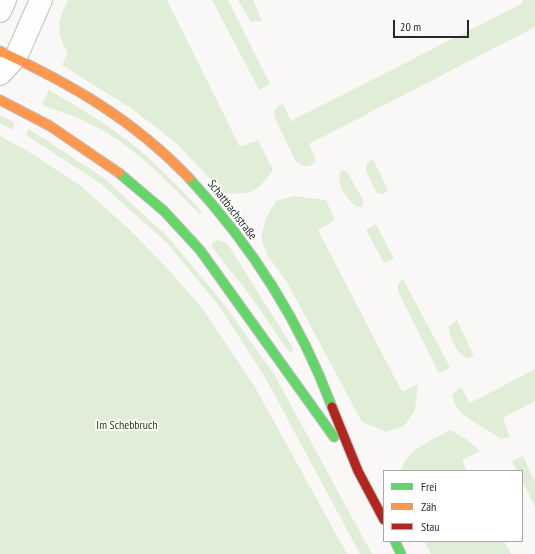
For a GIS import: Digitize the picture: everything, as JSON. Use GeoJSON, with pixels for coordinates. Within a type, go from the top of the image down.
{"type":"FeatureCollection","features":[{"type":"Feature","properties":{"kind":"street"},"geometry":{"type":"LineString","coordinates":[[0,11],[5,0]]}},
{"type":"Feature","properties":{"kind":"street"},"geometry":{"type":"LineString","coordinates":[[0,74],[8,54],[41,0]]}},
{"type":"Feature","properties":{"kind":"street","name":"Schattbachstraße"},"geometry":{"type":"LineString","coordinates":[[8,54],[75,87],[128,123],[185,172],[227,219],[267,276],[304,340],[355,465],[383,518]]}},
{"type":"Feature","properties":{"kind":"street","name":"Schattbachstraße"},"geometry":{"type":"LineString","coordinates":[[0,100],[30,114],[76,141],[137,189],[185,232],[355,465]]}},
{"type":"Feature","properties":{"kind":"street"},"geometry":{"type":"LineString","coordinates":[[396,542],[402,554]]}},
{"type":"Feature","properties":{"kind":"green space"},"geometry":{"type":"Polygon","coordinates":[[[68,0],[167,0],[240,147],[258,140],[273,170],[262,183],[253,190],[247,192],[224,193],[175,142],[132,109],[62,65],[68,53],[61,39],[59,27],[68,0]]]}},
{"type":"Feature","properties":{"kind":"green space"},"geometry":{"type":"Polygon","coordinates":[[[212,0],[228,0],[270,84],[259,90],[212,0]]]}},
{"type":"Feature","properties":{"kind":"green space"},"geometry":{"type":"Polygon","coordinates":[[[238,0],[253,0],[262,21],[251,22],[238,0]]]}},
{"type":"Feature","properties":{"kind":"green space"},"geometry":{"type":"Polygon","coordinates":[[[522,0],[535,0],[535,27],[309,144],[316,161],[313,164],[303,166],[295,160],[275,118],[274,112],[277,107],[283,104],[291,121],[523,3],[522,0]]]}},
{"type":"Feature","properties":{"kind":"green space"},"geometry":{"type":"Polygon","coordinates":[[[49,90],[91,115],[131,143],[168,176],[202,212],[200,214],[148,164],[119,141],[83,120],[42,105],[49,90]]]}},
{"type":"Feature","properties":{"kind":"green space"},"geometry":{"type":"Polygon","coordinates":[[[0,115],[15,123],[12,130],[0,123],[0,115]]]}},
{"type":"Feature","properties":{"kind":"green space"},"geometry":{"type":"Polygon","coordinates":[[[29,129],[104,178],[169,238],[224,304],[274,374],[372,554],[360,554],[266,379],[220,307],[167,243],[101,184],[26,135],[29,129]]]}},
{"type":"Feature","properties":{"kind":"green space","name":"Im Schebbruch"},"geometry":{"type":"Polygon","coordinates":[[[0,136],[29,152],[81,186],[130,230],[169,270],[202,308],[255,387],[347,554],[0,554],[0,136]]]}},
{"type":"Feature","properties":{"kind":"green space"},"geometry":{"type":"Polygon","coordinates":[[[373,159],[388,190],[383,195],[376,192],[366,171],[367,163],[373,159]]]}},
{"type":"Feature","properties":{"kind":"green space"},"geometry":{"type":"Polygon","coordinates":[[[344,170],[347,172],[364,201],[362,207],[357,207],[353,204],[341,187],[339,177],[340,172],[344,170]]]}},
{"type":"Feature","properties":{"kind":"green space"},"geometry":{"type":"Polygon","coordinates":[[[294,196],[326,200],[335,220],[318,230],[402,392],[418,384],[415,410],[404,426],[386,432],[362,422],[288,284],[266,253],[261,237],[266,218],[276,201],[294,196]]]}},
{"type":"Feature","properties":{"kind":"green space"},"geometry":{"type":"Polygon","coordinates":[[[376,224],[394,259],[384,263],[366,230],[376,224]]]}},
{"type":"Feature","properties":{"kind":"green space"},"geometry":{"type":"Polygon","coordinates":[[[217,240],[227,243],[293,348],[292,353],[288,351],[252,298],[212,247],[212,243],[217,240]]]}},
{"type":"Feature","properties":{"kind":"green space"},"geometry":{"type":"Polygon","coordinates":[[[403,279],[450,367],[442,372],[438,372],[398,291],[398,284],[403,279]]]}},
{"type":"Feature","properties":{"kind":"green space"},"geometry":{"type":"Polygon","coordinates":[[[457,320],[474,356],[468,358],[464,356],[454,345],[450,335],[449,326],[457,320]]]}},
{"type":"Feature","properties":{"kind":"green space"},"geometry":{"type":"Polygon","coordinates":[[[535,369],[535,401],[503,418],[510,437],[501,439],[472,421],[454,403],[452,395],[461,387],[470,403],[535,369]]]}},
{"type":"Feature","properties":{"kind":"green space"},"geometry":{"type":"Polygon","coordinates":[[[450,430],[465,438],[480,451],[462,460],[467,470],[401,470],[408,457],[428,442],[450,430]]]}},
{"type":"Feature","properties":{"kind":"green space"},"geometry":{"type":"Polygon","coordinates":[[[523,456],[535,482],[535,507],[523,483],[523,470],[516,470],[512,461],[523,456]]]}},
{"type":"Feature","properties":{"kind":"green space"},"geometry":{"type":"Polygon","coordinates":[[[425,542],[505,542],[511,554],[431,554],[425,542]]]}},
{"type":"Feature","properties":{"kind":"traffic: fast"},"geometry":{"type":"LineString","coordinates":[[119,173],[164,211],[200,250],[334,437]]}},
{"type":"Feature","properties":{"kind":"traffic: fast"},"geometry":{"type":"LineString","coordinates":[[189,178],[233,230],[272,285],[305,344],[332,407]]}},
{"type":"Feature","properties":{"kind":"traffic: fast"},"geometry":{"type":"LineString","coordinates":[[395,542],[401,554]]}},
{"type":"Feature","properties":{"kind":"traffic: slow"},"geometry":{"type":"LineString","coordinates":[[0,51],[76,90],[124,121],[168,157],[189,178]]}},
{"type":"Feature","properties":{"kind":"traffic: slow"},"geometry":{"type":"LineString","coordinates":[[0,100],[50,126],[119,173]]}},
{"type":"Feature","properties":{"kind":"traffic: jam"},"geometry":{"type":"LineString","coordinates":[[332,407],[358,471],[383,518]]}}]}
